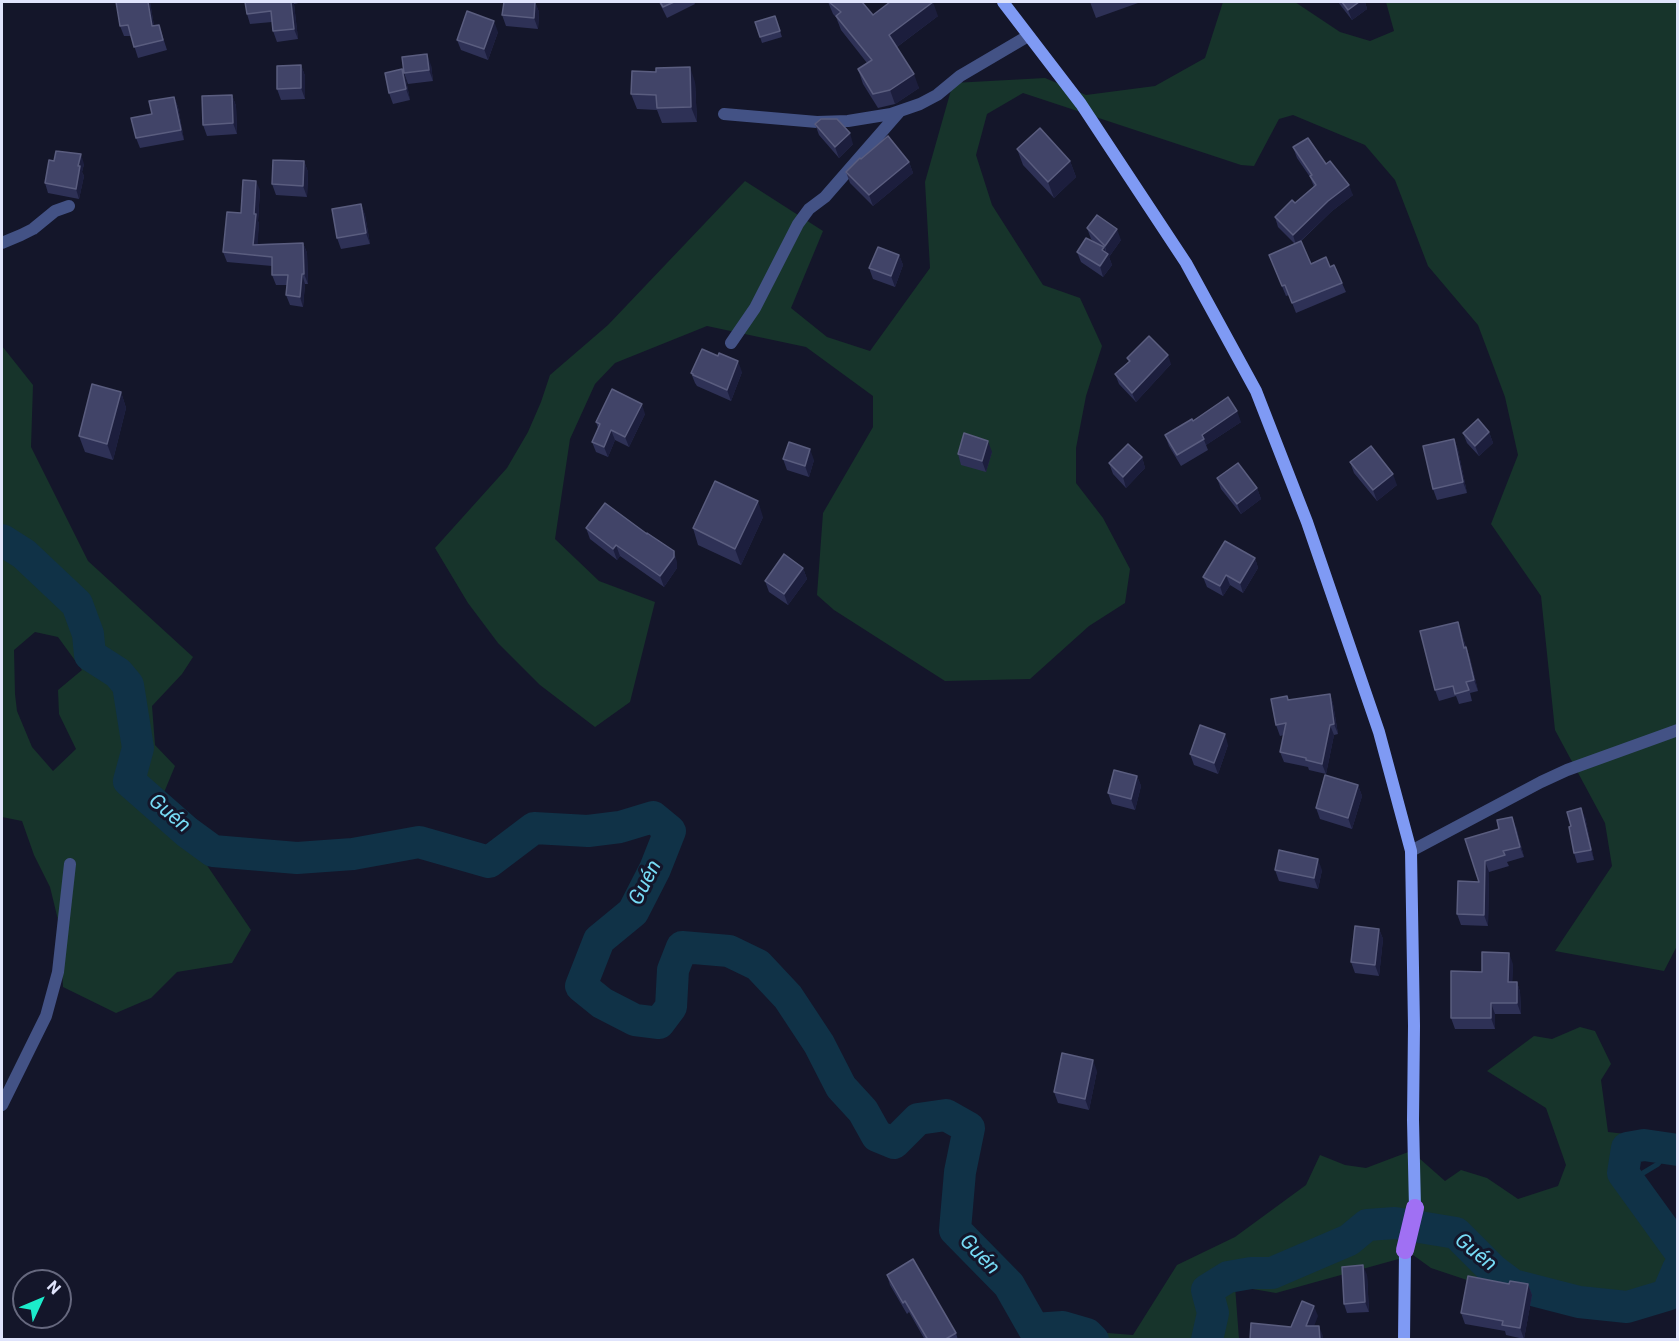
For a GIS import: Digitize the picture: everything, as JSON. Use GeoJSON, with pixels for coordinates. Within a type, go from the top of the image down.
{"type":"FeatureCollection","features":[{"type":"Feature","properties":{"kind":"main road"},"geometry":{"type":"LineString","coordinates":[[1003,2],[1081,104],[1186,263],[1256,391],[1307,522],[1379,732],[1411,850],[1415,1208],[1405,1250],[1404,1340]]}},
{"type":"Feature","properties":{"kind":"street"},"geometry":{"type":"LineString","coordinates":[[724,114],[817,122],[848,121],[891,114],[920,104],[936,95],[960,76],[1028,36]]}},
{"type":"Feature","properties":{"kind":"street"},"geometry":{"type":"LineString","coordinates":[[731,343],[755,309],[798,224],[809,208],[825,196],[901,111]]}},
{"type":"Feature","properties":{"kind":"street"},"geometry":{"type":"LineString","coordinates":[[2,243],[33,228],[55,211],[69,206]]}},
{"type":"Feature","properties":{"kind":"street"},"geometry":{"type":"LineString","coordinates":[[1411,850],[1567,770],[1677,730]]}},
{"type":"Feature","properties":{"kind":"street"},"geometry":{"type":"LineString","coordinates":[[2,1105],[46,1016],[58,972],[70,864]]}},
{"type":"Feature","properties":{"kind":"green space"},"geometry":{"type":"Polygon","coordinates":[[[1223,2],[1295,2],[1340,32],[1370,41],[1394,31],[1386,2],[1677,2],[1678,944],[1664,971],[1555,951],[1612,866],[1605,823],[1555,730],[1541,596],[1491,524],[1518,455],[1505,397],[1478,325],[1428,266],[1395,180],[1365,145],[1293,115],[1279,119],[1254,166],[1241,165],[1023,93],[987,114],[976,155],[992,205],[1043,285],[1080,298],[1102,346],[1086,396],[1076,448],[1076,483],[1103,518],[1130,569],[1125,603],[1089,626],[1030,679],[945,681],[834,610],[817,595],[823,513],[873,427],[873,396],[806,347],[707,326],[615,363],[595,384],[570,439],[555,539],[599,581],[655,602],[630,702],[595,727],[540,685],[498,643],[468,603],[435,548],[507,468],[528,432],[550,375],[608,325],[745,181],[823,231],[791,308],[827,337],[870,351],[930,268],[925,182],[953,83],[1045,78],[1086,95],[1155,86],[1205,58],[1223,2]]]}},
{"type":"Feature","properties":{"kind":"green space"},"geometry":{"type":"Polygon","coordinates":[[[2,346],[33,385],[31,447],[88,561],[193,657],[182,674],[152,706],[155,745],[175,766],[153,819],[202,858],[251,930],[232,963],[177,972],[151,998],[116,1013],[63,987],[60,928],[50,887],[34,855],[22,821],[2,817],[2,346]],[[35,632],[14,650],[17,711],[32,747],[53,771],[76,749],[59,714],[58,690],[82,670],[58,637],[35,632]]]}},
{"type":"Feature","properties":{"kind":"green space"},"geometry":{"type":"Polygon","coordinates":[[[1580,1027],[1595,1031],[1611,1064],[1601,1080],[1608,1132],[1626,1134],[1642,1181],[1677,1235],[1677,1284],[1654,1286],[1628,1299],[1557,1310],[1431,1268],[1413,1255],[1276,1293],[1235,1286],[1239,1339],[1099,1339],[1095,1332],[1133,1335],[1177,1265],[1235,1237],[1306,1185],[1320,1155],[1345,1165],[1366,1168],[1411,1151],[1445,1181],[1461,1170],[1487,1178],[1518,1199],[1558,1186],[1566,1165],[1546,1108],[1487,1071],[1534,1036],[1552,1039],[1580,1027]]]}},
{"type":"Feature","properties":{"kind":"building"},"geometry":{"type":"Polygon","coordinates":[[[116,2],[148,2],[152,26],[159,25],[163,40],[134,47],[128,25],[120,26],[116,2]]]}},
{"type":"Feature","properties":{"kind":"building"},"geometry":{"type":"Polygon","coordinates":[[[245,2],[291,2],[294,29],[273,31],[271,11],[247,14],[245,2]]]}},
{"type":"Feature","properties":{"kind":"building"},"geometry":{"type":"Polygon","coordinates":[[[504,2],[535,2],[534,18],[502,15],[504,2]]]}},
{"type":"Feature","properties":{"kind":"building"},"geometry":{"type":"Polygon","coordinates":[[[660,2],[674,2],[663,7],[660,2]]]}},
{"type":"Feature","properties":{"kind":"building"},"geometry":{"type":"Polygon","coordinates":[[[829,2],[862,2],[873,15],[890,2],[933,2],[889,35],[914,74],[890,90],[873,94],[858,69],[872,60],[836,16],[841,12],[829,2]]]}},
{"type":"Feature","properties":{"kind":"building"},"geometry":{"type":"Polygon","coordinates":[[[1342,2],[1359,2],[1348,10],[1342,2]]]}},
{"type":"Feature","properties":{"kind":"building"},"geometry":{"type":"Polygon","coordinates":[[[467,11],[494,21],[484,49],[457,40],[467,11]]]}},
{"type":"Feature","properties":{"kind":"building"},"geometry":{"type":"Polygon","coordinates":[[[775,16],[780,31],[760,37],[755,22],[775,16]]]}},
{"type":"Feature","properties":{"kind":"building"},"geometry":{"type":"Polygon","coordinates":[[[427,54],[429,70],[404,73],[402,57],[427,54]]]}},
{"type":"Feature","properties":{"kind":"building"},"geometry":{"type":"Polygon","coordinates":[[[301,65],[301,88],[277,89],[277,66],[301,65]]]}},
{"type":"Feature","properties":{"kind":"building"},"geometry":{"type":"Polygon","coordinates":[[[690,67],[691,107],[657,108],[656,95],[631,94],[632,71],[656,72],[656,68],[690,67]]]}},
{"type":"Feature","properties":{"kind":"building"},"geometry":{"type":"Polygon","coordinates":[[[402,69],[406,89],[389,93],[385,73],[402,69]]]}},
{"type":"Feature","properties":{"kind":"building"},"geometry":{"type":"Polygon","coordinates":[[[232,95],[233,123],[203,125],[202,96],[232,95]]]}},
{"type":"Feature","properties":{"kind":"building"},"geometry":{"type":"Polygon","coordinates":[[[174,97],[181,130],[136,138],[131,118],[152,114],[149,101],[174,97]]]}},
{"type":"Feature","properties":{"kind":"building"},"geometry":{"type":"Polygon","coordinates":[[[821,119],[837,119],[850,133],[835,147],[815,124],[821,119]]]}},
{"type":"Feature","properties":{"kind":"building"},"geometry":{"type":"Polygon","coordinates":[[[1040,128],[1070,161],[1048,182],[1017,149],[1040,128]]]}},
{"type":"Feature","properties":{"kind":"building"},"geometry":{"type":"Polygon","coordinates":[[[888,136],[909,162],[869,195],[846,172],[888,136]]]}},
{"type":"Feature","properties":{"kind":"building"},"geometry":{"type":"Polygon","coordinates":[[[1308,138],[1326,164],[1330,161],[1349,185],[1328,201],[1293,235],[1275,217],[1292,200],[1295,203],[1316,185],[1293,147],[1308,138]]]}},
{"type":"Feature","properties":{"kind":"building"},"geometry":{"type":"Polygon","coordinates":[[[56,151],[81,154],[76,189],[45,183],[49,160],[54,161],[56,151]]]}},
{"type":"Feature","properties":{"kind":"building"},"geometry":{"type":"Polygon","coordinates":[[[273,160],[304,161],[303,186],[272,184],[273,160]]]}},
{"type":"Feature","properties":{"kind":"building"},"geometry":{"type":"Polygon","coordinates":[[[243,180],[256,181],[253,245],[303,243],[304,274],[302,274],[300,297],[286,295],[288,275],[272,275],[272,257],[223,252],[227,212],[241,213],[243,180]]]}},
{"type":"Feature","properties":{"kind":"building"},"geometry":{"type":"Polygon","coordinates":[[[361,204],[366,233],[337,238],[332,209],[361,204]]]}},
{"type":"Feature","properties":{"kind":"building"},"geometry":{"type":"Polygon","coordinates":[[[1097,215],[1117,229],[1105,246],[1087,228],[1097,215]]]}},
{"type":"Feature","properties":{"kind":"building"},"geometry":{"type":"Polygon","coordinates":[[[1086,238],[1104,247],[1102,250],[1108,254],[1100,266],[1077,252],[1086,238]]]}},
{"type":"Feature","properties":{"kind":"building"},"geometry":{"type":"Polygon","coordinates":[[[1301,241],[1311,264],[1326,257],[1330,267],[1334,265],[1342,283],[1292,303],[1269,255],[1301,241]]]}},
{"type":"Feature","properties":{"kind":"building"},"geometry":{"type":"Polygon","coordinates":[[[878,247],[899,255],[891,276],[869,268],[878,247]]]}},
{"type":"Feature","properties":{"kind":"building"},"geometry":{"type":"Polygon","coordinates":[[[1149,336],[1168,355],[1132,393],[1115,374],[1130,361],[1127,358],[1149,336]]]}},
{"type":"Feature","properties":{"kind":"building"},"geometry":{"type":"Polygon","coordinates":[[[702,349],[738,361],[727,390],[691,373],[702,349]]]}},
{"type":"Feature","properties":{"kind":"building"},"geometry":{"type":"Polygon","coordinates":[[[92,384],[121,392],[107,444],[79,436],[92,384]]]}},
{"type":"Feature","properties":{"kind":"building"},"geometry":{"type":"Polygon","coordinates":[[[612,389],[642,404],[625,437],[611,430],[604,447],[592,442],[600,424],[596,422],[612,389]]]}},
{"type":"Feature","properties":{"kind":"building"},"geometry":{"type":"Polygon","coordinates":[[[1228,397],[1237,411],[1202,435],[1204,439],[1177,455],[1165,435],[1192,419],[1193,421],[1228,397]]]}},
{"type":"Feature","properties":{"kind":"building"},"geometry":{"type":"Polygon","coordinates":[[[1478,419],[1489,432],[1475,446],[1463,433],[1478,419]]]}},
{"type":"Feature","properties":{"kind":"building"},"geometry":{"type":"Polygon","coordinates":[[[964,433],[988,441],[982,461],[958,454],[964,433]]]}},
{"type":"Feature","properties":{"kind":"building"},"geometry":{"type":"Polygon","coordinates":[[[1454,439],[1463,482],[1433,489],[1423,446],[1454,439]]]}},
{"type":"Feature","properties":{"kind":"building"},"geometry":{"type":"Polygon","coordinates":[[[789,442],[810,449],[805,466],[783,459],[789,442]]]}},
{"type":"Feature","properties":{"kind":"building"},"geometry":{"type":"Polygon","coordinates":[[[1128,444],[1142,457],[1123,477],[1109,463],[1128,444]]]}},
{"type":"Feature","properties":{"kind":"building"},"geometry":{"type":"Polygon","coordinates":[[[1371,446],[1393,474],[1373,490],[1350,462],[1371,446]]]}},
{"type":"Feature","properties":{"kind":"building"},"geometry":{"type":"Polygon","coordinates":[[[1238,463],[1257,488],[1237,504],[1217,478],[1238,463]]]}},
{"type":"Feature","properties":{"kind":"building"},"geometry":{"type":"Polygon","coordinates":[[[715,481],[758,501],[735,549],[693,528],[715,481]]]}},
{"type":"Feature","properties":{"kind":"building"},"geometry":{"type":"Polygon","coordinates":[[[605,503],[674,551],[674,557],[660,576],[616,545],[613,549],[586,528],[605,503]]]}},
{"type":"Feature","properties":{"kind":"building"},"geometry":{"type":"Polygon","coordinates":[[[1225,541],[1255,558],[1240,583],[1226,575],[1220,586],[1203,577],[1225,541]]]}},
{"type":"Feature","properties":{"kind":"building"},"geometry":{"type":"Polygon","coordinates":[[[784,554],[803,568],[784,594],[765,581],[784,554]]]}},
{"type":"Feature","properties":{"kind":"building"},"geometry":{"type":"Polygon","coordinates":[[[1458,622],[1474,680],[1466,682],[1469,690],[1455,694],[1453,686],[1435,690],[1420,631],[1458,622]]]}},
{"type":"Feature","properties":{"kind":"building"},"geometry":{"type":"Polygon","coordinates":[[[1330,694],[1334,724],[1330,725],[1322,764],[1280,752],[1286,723],[1276,725],[1271,699],[1287,696],[1288,700],[1330,694]]]}},
{"type":"Feature","properties":{"kind":"building"},"geometry":{"type":"Polygon","coordinates":[[[1200,725],[1225,734],[1214,763],[1190,754],[1200,725]]]}},
{"type":"Feature","properties":{"kind":"building"},"geometry":{"type":"Polygon","coordinates":[[[1114,770],[1137,776],[1131,799],[1108,793],[1114,770]]]}},
{"type":"Feature","properties":{"kind":"building"},"geometry":{"type":"Polygon","coordinates":[[[1325,775],[1358,785],[1348,818],[1316,808],[1325,775]]]}},
{"type":"Feature","properties":{"kind":"building"},"geometry":{"type":"Polygon","coordinates":[[[1581,808],[1591,850],[1574,853],[1567,812],[1581,808]]]}},
{"type":"Feature","properties":{"kind":"building"},"geometry":{"type":"Polygon","coordinates":[[[1512,817],[1520,847],[1503,851],[1505,855],[1485,861],[1484,915],[1457,914],[1458,881],[1479,882],[1465,839],[1499,829],[1497,820],[1512,817]]]}},
{"type":"Feature","properties":{"kind":"building"},"geometry":{"type":"Polygon","coordinates":[[[1279,850],[1318,859],[1314,878],[1275,870],[1279,850]]]}},
{"type":"Feature","properties":{"kind":"building"},"geometry":{"type":"Polygon","coordinates":[[[1355,926],[1379,929],[1375,965],[1351,962],[1355,926]]]}},
{"type":"Feature","properties":{"kind":"building"},"geometry":{"type":"Polygon","coordinates":[[[1482,952],[1509,953],[1508,982],[1517,982],[1517,1003],[1491,1003],[1491,1018],[1451,1018],[1451,971],[1482,972],[1482,952]]]}},
{"type":"Feature","properties":{"kind":"building"},"geometry":{"type":"Polygon","coordinates":[[[1062,1053],[1093,1060],[1085,1099],[1054,1092],[1062,1053]]]}},
{"type":"Feature","properties":{"kind":"building"},"geometry":{"type":"Polygon","coordinates":[[[913,1259],[956,1333],[944,1340],[928,1340],[887,1275],[913,1259]]]}},
{"type":"Feature","properties":{"kind":"building"},"geometry":{"type":"Polygon","coordinates":[[[1363,1265],[1365,1302],[1344,1304],[1342,1267],[1363,1265]]]}},
{"type":"Feature","properties":{"kind":"building"},"geometry":{"type":"Polygon","coordinates":[[[1468,1276],[1509,1284],[1510,1281],[1528,1284],[1520,1328],[1502,1325],[1503,1321],[1461,1313],[1468,1276]]]}},
{"type":"Feature","properties":{"kind":"building"},"geometry":{"type":"Polygon","coordinates":[[[1302,1301],[1314,1306],[1306,1326],[1319,1326],[1320,1340],[1250,1340],[1251,1323],[1291,1327],[1302,1301]]]}},
{"type":"Feature","properties":{"kind":"waterway","name":"Guén"},"geometry":{"type":"LineString","coordinates":[[2,540],[24,554],[77,604],[88,634],[90,655],[118,673],[128,685],[138,748],[129,781],[187,832],[213,851],[297,858],[353,854],[419,842],[489,862],[534,828],[588,831],[620,827],[653,817],[670,831],[655,869],[633,912],[599,940],[581,986],[602,1003],[635,1020],[659,1023],[671,1007],[673,970],[682,947],[729,951],[758,965],[788,997],[819,1044],[841,1087],[863,1111],[877,1136],[894,1143],[918,1119],[946,1115],[969,1128],[960,1172],[955,1230],[1009,1285],[1034,1329],[1063,1327],[1087,1334],[1093,1340]]}},
{"type":"Feature","properties":{"kind":"waterway","name":"Guén"},"geometry":{"type":"LineString","coordinates":[[1678,1150],[1644,1145],[1627,1148],[1623,1173],[1678,1249]]}},
{"type":"Feature","properties":{"kind":"waterway"},"geometry":{"type":"LineString","coordinates":[[1623,1173],[1638,1176],[1658,1164],[1670,1149]]}},
{"type":"Feature","properties":{"kind":"waterway","name":"Guén"},"geometry":{"type":"LineString","coordinates":[[1207,1340],[1213,1313],[1207,1290],[1228,1277],[1251,1273],[1272,1273],[1349,1240],[1367,1225],[1395,1223],[1456,1233],[1493,1270],[1513,1285],[1579,1302],[1627,1307],[1667,1295],[1678,1269]]}}]}
